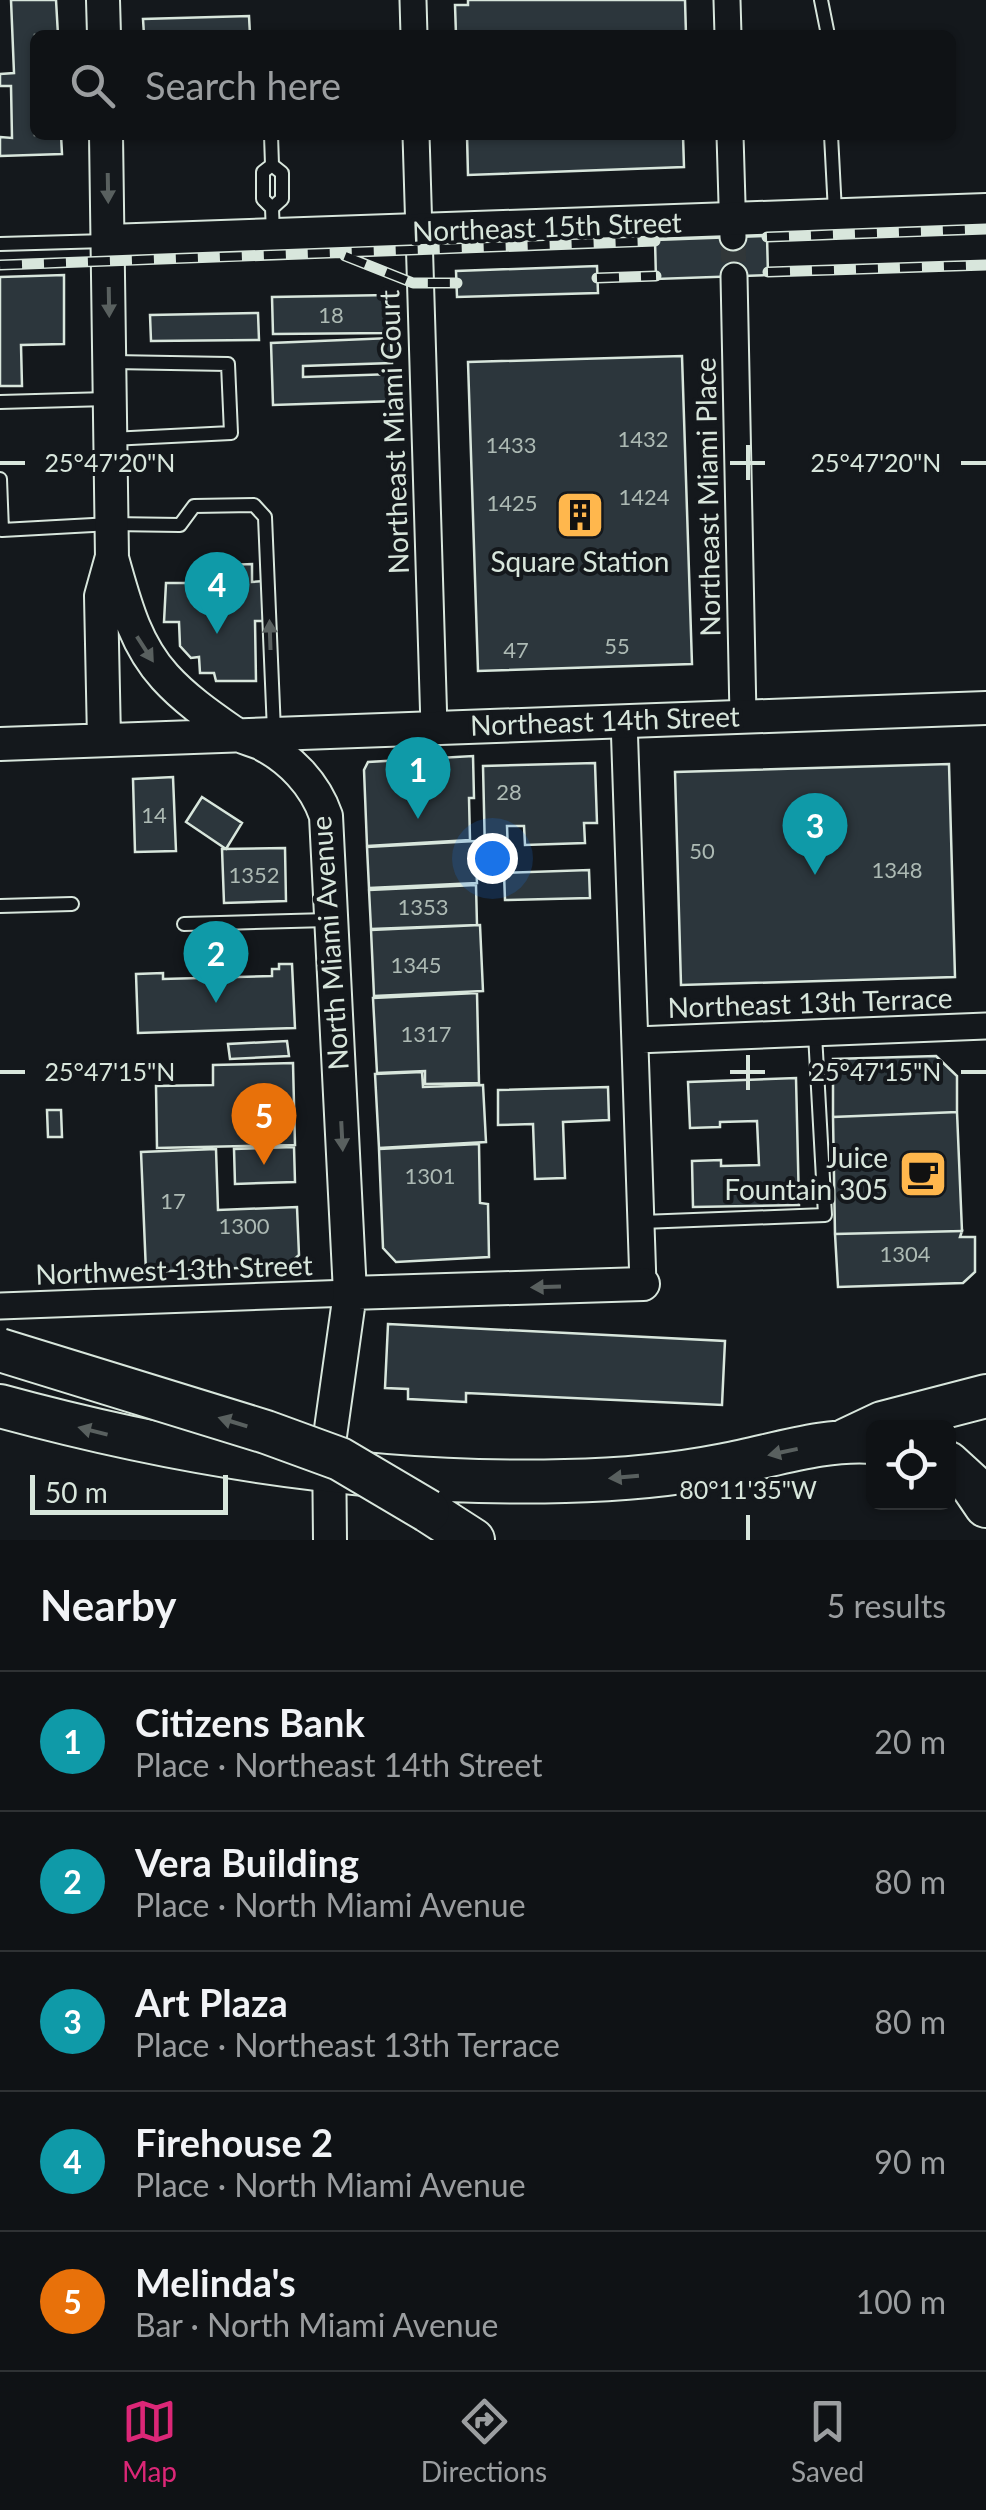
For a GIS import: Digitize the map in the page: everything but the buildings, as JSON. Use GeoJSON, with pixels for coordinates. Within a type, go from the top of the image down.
{"type":"FeatureCollection","features":[{"type":"Feature","properties":{"kind":"highway"},"geometry":{"type":"LineString","coordinates":[[0,1350],[266,1432],[340,1459],[473,1540]]}},
{"type":"Feature","properties":{"kind":"highway"},"geometry":{"type":"LineString","coordinates":[[0,1406],[117,1437],[327,1471],[565,1482],[720,1466],[860,1441],[882,1423],[986,1396]]}},
{"type":"Feature","properties":{"kind":"highway"},"geometry":{"type":"LineString","coordinates":[[956,1470],[972,1484],[986,1506]]}},
{"type":"Feature","properties":{"kind":"street"},"geometry":{"type":"LineString","coordinates":[[103,0],[104,30]]}},
{"type":"Feature","properties":{"kind":"street"},"geometry":{"type":"LineString","coordinates":[[413,0],[414,30]]}},
{"type":"Feature","properties":{"kind":"street"},"geometry":{"type":"LineString","coordinates":[[727,0],[728,30]]}},
{"type":"Feature","properties":{"kind":"street","name":"North Miami Avenue"},"geometry":{"type":"LineString","coordinates":[[106,140],[112,558],[136,635],[162,674],[186,698],[235,734],[262,744],[291,763],[306,778],[326,816],[350,1293],[327,1471],[330,1540]]}},
{"type":"Feature","properties":{"kind":"street","name":"Northeast Miami Court"},"geometry":{"type":"LineString","coordinates":[[416,140],[434,727]]}},
{"type":"Feature","properties":{"kind":"street"},"geometry":{"type":"LineString","coordinates":[[730,140],[733,228]]}},
{"type":"Feature","properties":{"kind":"street","name":"Northeast 15th Street"},"geometry":{"type":"LineString","coordinates":[[109,241],[273,222],[418,232],[733,228],[835,217],[986,210]]}},
{"type":"Feature","properties":{"kind":"street","name":"Northeast Miami Place"},"geometry":{"type":"LineString","coordinates":[[734,276],[743,716]]}},
{"type":"Feature","properties":{"kind":"street"},"geometry":{"type":"LineString","coordinates":[[104,739],[101,596],[112,558]]}},
{"type":"Feature","properties":{"kind":"street","name":"Northeast 14th Street"},"geometry":{"type":"LineString","coordinates":[[0,744],[986,708]]}},
{"type":"Feature","properties":{"kind":"street"},"geometry":{"type":"LineString","coordinates":[[350,1293],[644,1284],[624,720]]}},
{"type":"Feature","properties":{"kind":"street","name":"Northeast 13th Terrace"},"geometry":{"type":"LineString","coordinates":[[636,1040],[986,1026]]}},
{"type":"Feature","properties":{"kind":"street","name":"Northwest 13th Street"},"geometry":{"type":"LineString","coordinates":[[0,1306],[350,1293]]}},
{"type":"Feature","properties":{"kind":"lane"},"geometry":{"type":"LineString","coordinates":[[821,0],[827,30]]}},
{"type":"Feature","properties":{"kind":"lane"},"geometry":{"type":"LineString","coordinates":[[271,140],[272,166],[282,173],[282,199],[273,222]]}},
{"type":"Feature","properties":{"kind":"lane"},"geometry":{"type":"LineString","coordinates":[[831,140],[835,217]]}},
{"type":"Feature","properties":{"kind":"lane"},"geometry":{"type":"LineString","coordinates":[[0,244],[109,241]]}},
{"type":"Feature","properties":{"kind":"lane"},"geometry":{"type":"LineString","coordinates":[[110,362],[228,364],[231,434],[110,439]]}},
{"type":"Feature","properties":{"kind":"lane"},"geometry":{"type":"LineString","coordinates":[[0,402],[110,398]]}},
{"type":"Feature","properties":{"kind":"lane"},"geometry":{"type":"LineString","coordinates":[[0,479],[2,530],[180,525],[194,506],[254,505],[265,517],[274,732]]}},
{"type":"Feature","properties":{"kind":"lane"},"geometry":{"type":"LineString","coordinates":[[0,906],[72,904]]}},
{"type":"Feature","properties":{"kind":"lane"},"geometry":{"type":"LineString","coordinates":[[184,924],[331,920]]}},
{"type":"Feature","properties":{"kind":"lane"},"geometry":{"type":"LineString","coordinates":[[642,1222],[825,1215],[815,1034]]}},
{"type":"Feature","properties":{"kind":"tunnel"},"geometry":{"type":"LineString","coordinates":[[733,237],[734,276]]}},
{"type":"Feature","properties":{"kind":"railway"},"geometry":{"type":"LineString","coordinates":[[767,237],[986,229]]}},
{"type":"Feature","properties":{"kind":"railway"},"geometry":{"type":"LineString","coordinates":[[0,265],[655,241]]}},
{"type":"Feature","properties":{"kind":"railway"},"geometry":{"type":"LineString","coordinates":[[345,256],[413,283],[457,283]]}},
{"type":"Feature","properties":{"kind":"railway"},"geometry":{"type":"LineString","coordinates":[[768,272],[986,265]]}},
{"type":"Feature","properties":{"kind":"railway"},"geometry":{"type":"LineString","coordinates":[[597,278],[656,276]]}},
{"type":"Feature","properties":{"kind":"place","name":"Square Station"},"geometry":{"type":"Point","coordinates":[580,515]}},
{"type":"Feature","properties":{"kind":"place","name":"Firehouse 2"},"geometry":{"type":"Point","coordinates":[217,634]}},
{"type":"Feature","properties":{"kind":"place","name":"Citizens Bank"},"geometry":{"type":"Point","coordinates":[418,819]}},
{"type":"Feature","properties":{"kind":"place","name":"Art Plaza"},"geometry":{"type":"Point","coordinates":[815,875]}},
{"type":"Feature","properties":{"kind":"place","name":"Vera Building"},"geometry":{"type":"Point","coordinates":[216,1003]}},
{"type":"Feature","properties":{"kind":"place","name":"Melinda's"},"geometry":{"type":"Point","coordinates":[264,1165]}},
{"type":"Feature","properties":{"kind":"place","name":"Juice Fountain 305"},"geometry":{"type":"Point","coordinates":[923,1174]}}]}
